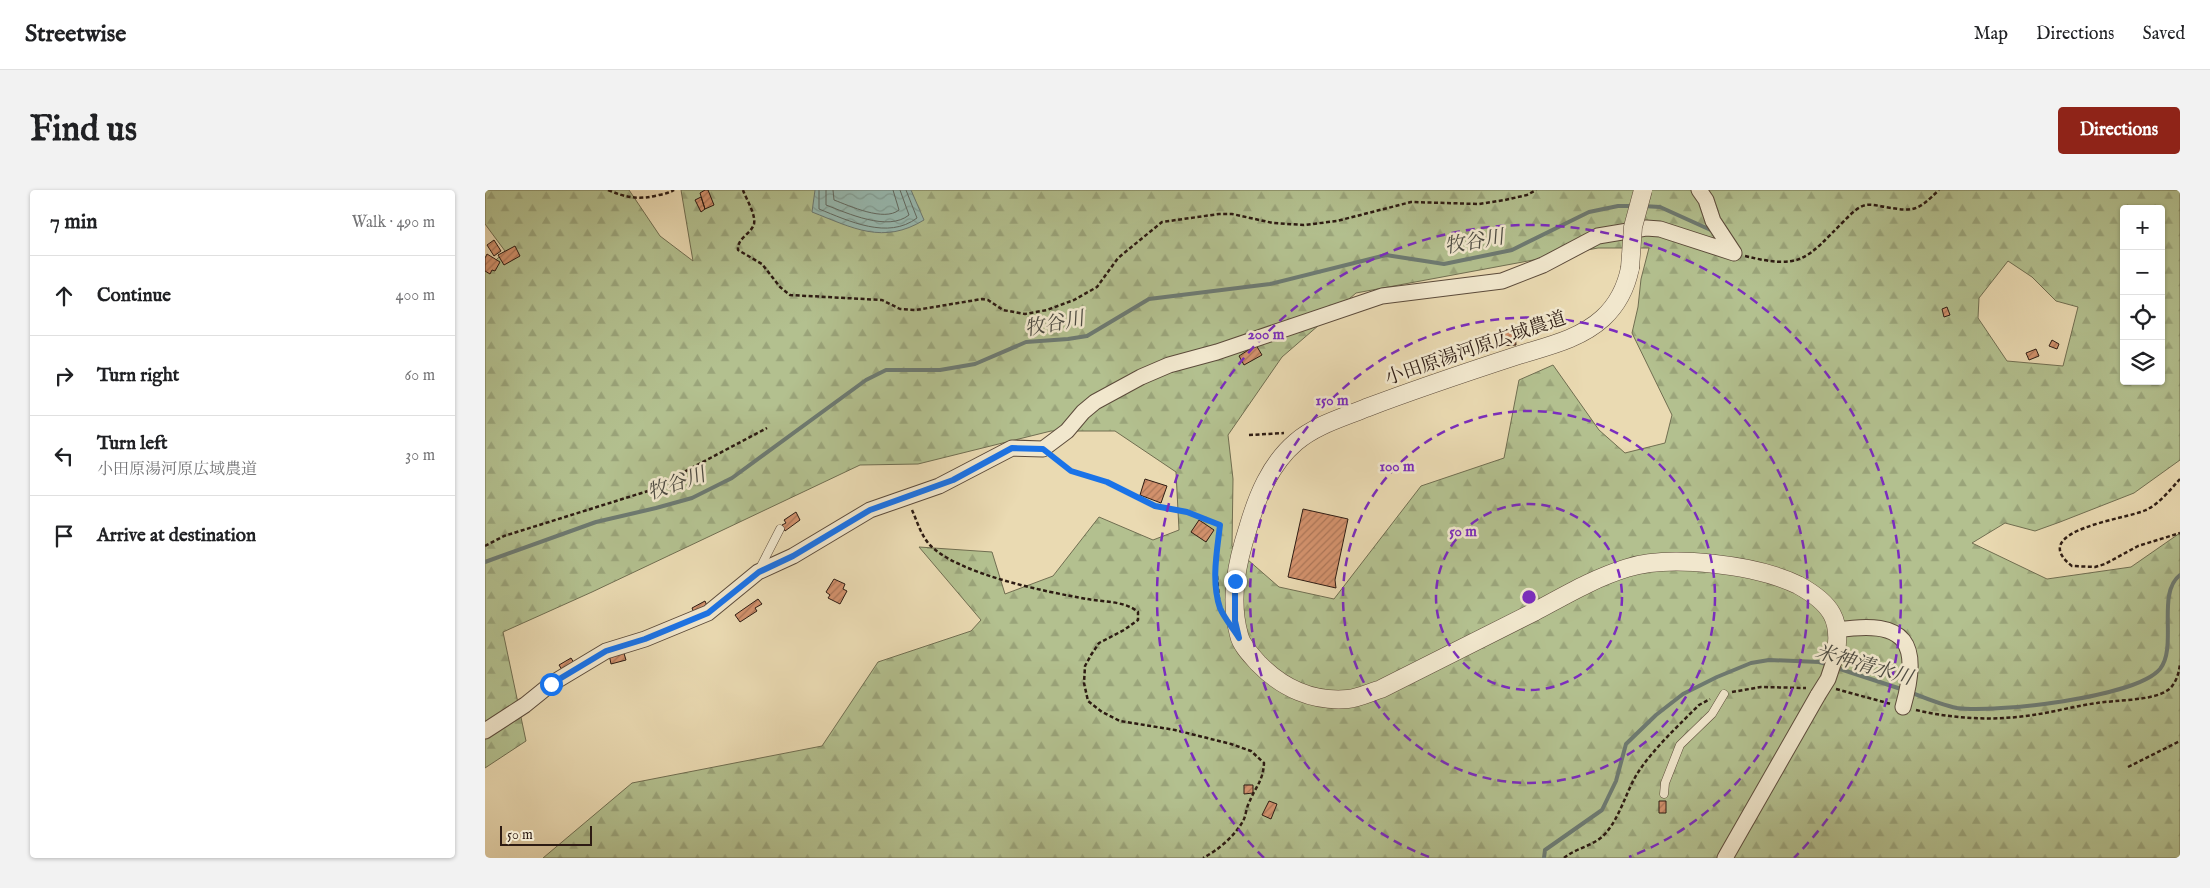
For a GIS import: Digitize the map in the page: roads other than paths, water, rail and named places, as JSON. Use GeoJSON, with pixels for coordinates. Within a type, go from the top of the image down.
{"type":"FeatureCollection","features":[{"type":"Feature","properties":{"kind":"street","name":"小田原湯河原広域農道"},"geometry":{"type":"LineString","coordinates":[[1643,190],[1633,227],[1630,268],[1623,293],[1603,318],[1570,338],[1385,401],[1321,426],[1301,439],[1280,458],[1266,480],[1255,506],[1239,557],[1234,603],[1239,638],[1252,656],[1280,682],[1298,692],[1320,698],[1349,699],[1381,689],[1591,583],[1627,568],[1661,562],[1710,564],[1748,570],[1792,583],[1815,594],[1833,614],[1838,630],[1835,658],[1828,679],[1725,858]]}},
{"type":"Feature","properties":{"kind":"street"},"geometry":{"type":"LineString","coordinates":[[485,731],[525,705],[551,684],[606,651],[645,639],[708,613],[759,572],[793,556],[870,510],[953,480],[1012,448],[1043,449],[1067,431],[1083,412],[1095,402],[1141,376],[1169,365],[1217,352],[1322,318],[1358,303],[1395,294],[1502,282],[1543,265],[1598,236],[1646,228],[1660,229],[1734,253],[1713,221],[1699,190]]}},
{"type":"Feature","properties":{"kind":"street"},"geometry":{"type":"LineString","coordinates":[[1838,630],[1858,627],[1890,630],[1905,641],[1909,649],[1911,668],[1903,704]]}},
{"type":"Feature","properties":{"kind":"lane"},"geometry":{"type":"LineString","coordinates":[[759,572],[780,530]]}},
{"type":"Feature","properties":{"kind":"lane"},"geometry":{"type":"LineString","coordinates":[[1664,794],[1668,776],[1680,745],[1712,714],[1724,694]]}},
{"type":"Feature","properties":{"kind":"water"},"geometry":{"type":"Polygon","coordinates":[[[815,190],[911,190],[924,220],[895,232],[881,233],[855,228],[812,212],[815,190]]]}},
{"type":"Feature","properties":{"kind":"waterway","name":"牧谷川"},"geometry":{"type":"LineString","coordinates":[[485,562],[596,522],[692,498],[732,478],[866,380],[886,370],[940,370],[975,364],[1026,342],[1087,336],[1149,299],[1270,284],[1386,255],[1444,264],[1512,250],[1589,212],[1618,206],[1634,206]]}},
{"type":"Feature","properties":{"kind":"waterway","name":"牧谷川"},"geometry":{"type":"LineString","coordinates":[[1643,206],[1660,207],[1713,231]]}},
{"type":"Feature","properties":{"kind":"waterway","name":"米神清水川"},"geometry":{"type":"LineString","coordinates":[[1910,692],[1957,708],[2001,708],[2031,706],[2095,695],[2123,688],[2146,679],[2160,669],[2165,659],[2169,594],[2173,583],[2180,575]]}},
{"type":"Feature","properties":{"kind":"waterway","name":"米神清水川"},"geometry":{"type":"LineString","coordinates":[[1544,858],[1545,850],[1602,810],[1616,781],[1626,744],[1656,715],[1683,694],[1751,663],[1769,660],[1819,662],[1830,665]]}},
{"type":"Feature","properties":{"kind":"waterway","name":"米神清水川"},"geometry":{"type":"LineString","coordinates":[[1837,668],[1904,690]]}}]}
